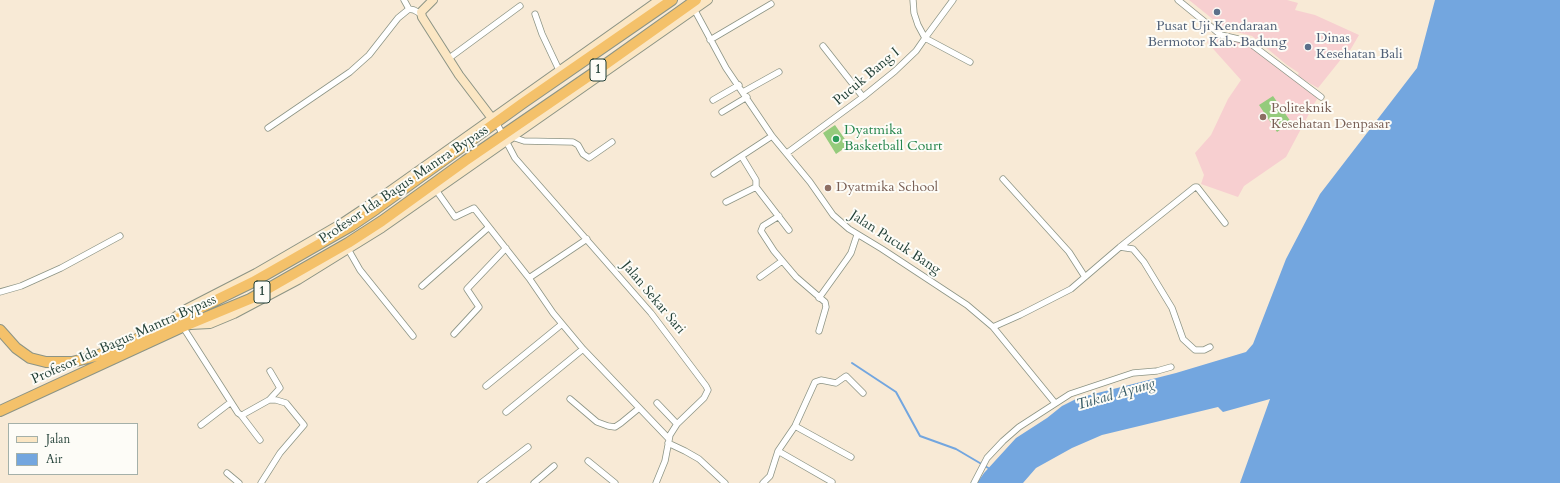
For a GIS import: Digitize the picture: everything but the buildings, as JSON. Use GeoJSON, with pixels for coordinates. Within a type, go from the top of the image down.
{"type":"FeatureCollection","features":[{"type":"Feature","properties":{"kind":"highway","name":"Profesor Ida Bagus Mantra Bypass"},"geometry":{"type":"LineString","coordinates":[[0,330],[16,348],[30,358],[46,362],[72,362],[96,356],[121,347],[170,323],[253,282],[351,226],[376,209],[494,120],[628,26],[672,0]]}},
{"type":"Feature","properties":{"kind":"highway","name":"Profesor Ida Bagus Mantra Bypass"},"geometry":{"type":"LineString","coordinates":[[0,411],[256,296],[348,243],[382,221],[465,161],[507,137],[694,4]]}},
{"type":"Feature","properties":{"kind":"highway"},"geometry":{"type":"LineString","coordinates":[[170,323],[187,326]]}},
{"type":"Feature","properties":{"kind":"street"},"geometry":{"type":"LineString","coordinates":[[404,0],[409,9],[421,14],[448,58],[494,120],[559,70],[628,26],[659,0]]}},
{"type":"Feature","properties":{"kind":"street"},"geometry":{"type":"LineString","coordinates":[[421,14],[422,10],[433,0]]}},
{"type":"Feature","properties":{"kind":"street"},"geometry":{"type":"LineString","coordinates":[[694,4],[708,0]]}},
{"type":"Feature","properties":{"kind":"street"},"geometry":{"type":"LineString","coordinates":[[913,0],[916,19],[925,38],[970,62]]}},
{"type":"Feature","properties":{"kind":"street","name":"Pucuk Bang I"},"geometry":{"type":"LineString","coordinates":[[787,153],[863,98],[895,71],[916,51],[953,0]]}},
{"type":"Feature","properties":{"kind":"street"},"geometry":{"type":"LineString","coordinates":[[1178,0],[1221,35],[1247,41],[1321,97]]}},
{"type":"Feature","properties":{"kind":"street","name":"Jalan Pucuk Bang"},"geometry":{"type":"LineString","coordinates":[[694,4],[710,40],[726,68],[772,136],[810,182],[833,215],[857,234],[967,305],[993,327],[1056,403]]}},
{"type":"Feature","properties":{"kind":"street"},"geometry":{"type":"LineString","coordinates":[[710,40],[771,4]]}},
{"type":"Feature","properties":{"kind":"street"},"geometry":{"type":"LineString","coordinates":[[448,58],[520,6]]}},
{"type":"Feature","properties":{"kind":"street"},"geometry":{"type":"LineString","coordinates":[[268,128],[350,72],[369,55],[398,18],[409,9]]}},
{"type":"Feature","properties":{"kind":"street"},"geometry":{"type":"LineString","coordinates":[[535,14],[542,34],[559,70]]}},
{"type":"Feature","properties":{"kind":"street"},"geometry":{"type":"LineString","coordinates":[[823,46],[863,98]]}},
{"type":"Feature","properties":{"kind":"street"},"geometry":{"type":"LineString","coordinates":[[722,112],[745,94],[779,72]]}},
{"type":"Feature","properties":{"kind":"street"},"geometry":{"type":"LineString","coordinates":[[713,100],[738,85]]}},
{"type":"Feature","properties":{"kind":"street","name":"Jalan Sekar Sari"},"geometry":{"type":"LineString","coordinates":[[494,120],[507,137],[515,158],[651,313],[708,390],[704,398],[677,424],[668,441],[665,461],[656,483]]}},
{"type":"Feature","properties":{"kind":"street"},"geometry":{"type":"LineString","coordinates":[[714,174],[772,136]]}},
{"type":"Feature","properties":{"kind":"street"},"geometry":{"type":"LineString","coordinates":[[260,440],[231,402],[187,326],[210,324],[234,314],[308,275],[348,250],[436,190],[507,137],[524,141],[573,142],[578,145],[584,154],[589,158],[612,142]]}},
{"type":"Feature","properties":{"kind":"street"},"geometry":{"type":"LineString","coordinates":[[742,157],[755,179],[756,187],[789,230]]}},
{"type":"Feature","properties":{"kind":"street"},"geometry":{"type":"LineString","coordinates":[[1003,179],[1069,252],[1085,277]]}},
{"type":"Feature","properties":{"kind":"street"},"geometry":{"type":"LineString","coordinates":[[993,327],[1071,289],[1120,247],[1196,186],[1225,223]]}},
{"type":"Feature","properties":{"kind":"street"},"geometry":{"type":"LineString","coordinates":[[726,202],[756,187]]}},
{"type":"Feature","properties":{"kind":"street"},"geometry":{"type":"LineString","coordinates":[[436,190],[455,216],[473,208],[506,248],[582,349],[668,441],[699,459],[725,483]]}},
{"type":"Feature","properties":{"kind":"street"},"geometry":{"type":"LineString","coordinates":[[779,216],[762,226],[761,231],[774,251],[796,277],[825,302],[826,307],[819,331]]}},
{"type":"Feature","properties":{"kind":"street"},"geometry":{"type":"LineString","coordinates":[[422,286],[489,227]]}},
{"type":"Feature","properties":{"kind":"street"},"geometry":{"type":"LineString","coordinates":[[819,298],[851,253],[857,234]]}},
{"type":"Feature","properties":{"kind":"street"},"geometry":{"type":"LineString","coordinates":[[0,292],[20,286],[61,268],[120,236]]}},
{"type":"Feature","properties":{"kind":"street"},"geometry":{"type":"LineString","coordinates":[[529,278],[587,239]]}},
{"type":"Feature","properties":{"kind":"street"},"geometry":{"type":"LineString","coordinates":[[1120,247],[1133,249],[1144,262],[1172,308],[1176,323],[1186,343],[1195,350],[1199,351],[1210,348]]}},
{"type":"Feature","properties":{"kind":"street"},"geometry":{"type":"LineString","coordinates":[[454,334],[479,307],[467,289],[506,248]]}},
{"type":"Feature","properties":{"kind":"street"},"geometry":{"type":"LineString","coordinates":[[348,250],[360,270],[413,336]]}},
{"type":"Feature","properties":{"kind":"street"},"geometry":{"type":"LineString","coordinates":[[760,277],[782,261]]}},
{"type":"Feature","properties":{"kind":"street"},"geometry":{"type":"LineString","coordinates":[[486,386],[562,324]]}},
{"type":"Feature","properties":{"kind":"street"},"geometry":{"type":"LineString","coordinates":[[506,412],[582,349]]}},
{"type":"Feature","properties":{"kind":"street"},"geometry":{"type":"LineString","coordinates":[[974,483],[987,458],[1003,441],[1013,432],[1070,394],[1133,373],[1157,371],[1171,367]]}},
{"type":"Feature","properties":{"kind":"street"},"geometry":{"type":"LineString","coordinates":[[241,415],[269,400],[280,388],[270,371]]}},
{"type":"Feature","properties":{"kind":"street"},"geometry":{"type":"LineString","coordinates":[[764,483],[770,476],[778,451],[795,426],[817,380],[836,384],[846,376],[863,393]]}},
{"type":"Feature","properties":{"kind":"street"},"geometry":{"type":"LineString","coordinates":[[570,399],[597,422],[608,426],[615,427],[638,409]]}},
{"type":"Feature","properties":{"kind":"street"},"geometry":{"type":"LineString","coordinates":[[261,483],[280,453],[304,426],[286,403],[276,400],[269,400]]}},
{"type":"Feature","properties":{"kind":"street"},"geometry":{"type":"LineString","coordinates":[[201,425],[231,402]]}},
{"type":"Feature","properties":{"kind":"street"},"geometry":{"type":"LineString","coordinates":[[657,403],[677,424]]}},
{"type":"Feature","properties":{"kind":"street"},"geometry":{"type":"LineString","coordinates":[[795,426],[851,457]]}},
{"type":"Feature","properties":{"kind":"street"},"geometry":{"type":"LineString","coordinates":[[481,483],[528,447]]}},
{"type":"Feature","properties":{"kind":"street"},"geometry":{"type":"LineString","coordinates":[[778,451],[832,482]]}},
{"type":"Feature","properties":{"kind":"street"},"geometry":{"type":"LineString","coordinates":[[588,461],[615,483]]}},
{"type":"Feature","properties":{"kind":"street"},"geometry":{"type":"LineString","coordinates":[[536,482],[554,466]]}},
{"type":"Feature","properties":{"kind":"street"},"geometry":{"type":"LineString","coordinates":[[227,473],[239,483]]}},
{"type":"Feature","properties":{"kind":"shaded area","name":"Dinas Kesehatan Bali"},"geometry":{"type":"Polygon","coordinates":[[[1189,0],[1287,0],[1298,3],[1295,10],[1315,15],[1359,35],[1345,59],[1342,58],[1318,88],[1297,76],[1299,73],[1252,36],[1225,29],[1189,0]]]}},
{"type":"Feature","properties":{"kind":"shaded area","name":"Politeknik Kesehatan Denpasar"},"geometry":{"type":"Polygon","coordinates":[[[1217,32],[1245,41],[1318,97],[1286,157],[1244,186],[1238,197],[1201,184],[1204,175],[1195,153],[1211,135],[1228,99],[1241,80],[1207,42],[1217,32]]]}},
{"type":"Feature","properties":{"kind":"green space"},"geometry":{"type":"Polygon","coordinates":[[[1273,96],[1291,122],[1277,132],[1259,105],[1273,96]]]}},
{"type":"Feature","properties":{"kind":"green space","name":"Dyatmika Basketball Court"},"geometry":{"type":"Polygon","coordinates":[[[835,125],[849,145],[836,154],[823,133],[835,125]]]}},
{"type":"Feature","properties":{"kind":"water","name":"Tukad Ayung"},"geometry":{"type":"Polygon","coordinates":[[[1435,0],[1560,0],[1560,483],[1240,483],[1270,399],[1223,412],[1218,407],[1102,435],[1072,448],[1036,468],[1023,483],[977,483],[984,473],[1016,438],[1047,418],[1062,406],[1078,398],[1176,373],[1246,352],[1253,344],[1286,259],[1320,194],[1417,68],[1435,0]]]}},
{"type":"Feature","properties":{"kind":"waterway"},"geometry":{"type":"LineString","coordinates":[[852,363],[896,392],[920,436],[956,449],[990,469]]}},
{"type":"Feature","properties":{"kind":"place","name":"Pusat Uji Kendaraan Bermotor Kab. Badung"},"geometry":{"type":"Point","coordinates":[1217,12]}},
{"type":"Feature","properties":{"kind":"place","name":"Dinas Kesehatan Bali"},"geometry":{"type":"Point","coordinates":[1308,47]}},
{"type":"Feature","properties":{"kind":"place","name":"Politeknik Kesehatan Denpasar"},"geometry":{"type":"Point","coordinates":[1263,117]}},
{"type":"Feature","properties":{"kind":"place","name":"Dyatmika Basketball Court"},"geometry":{"type":"Point","coordinates":[836,139]}},
{"type":"Feature","properties":{"kind":"place","name":"Dyatmika School"},"geometry":{"type":"Point","coordinates":[828,188]}}]}
